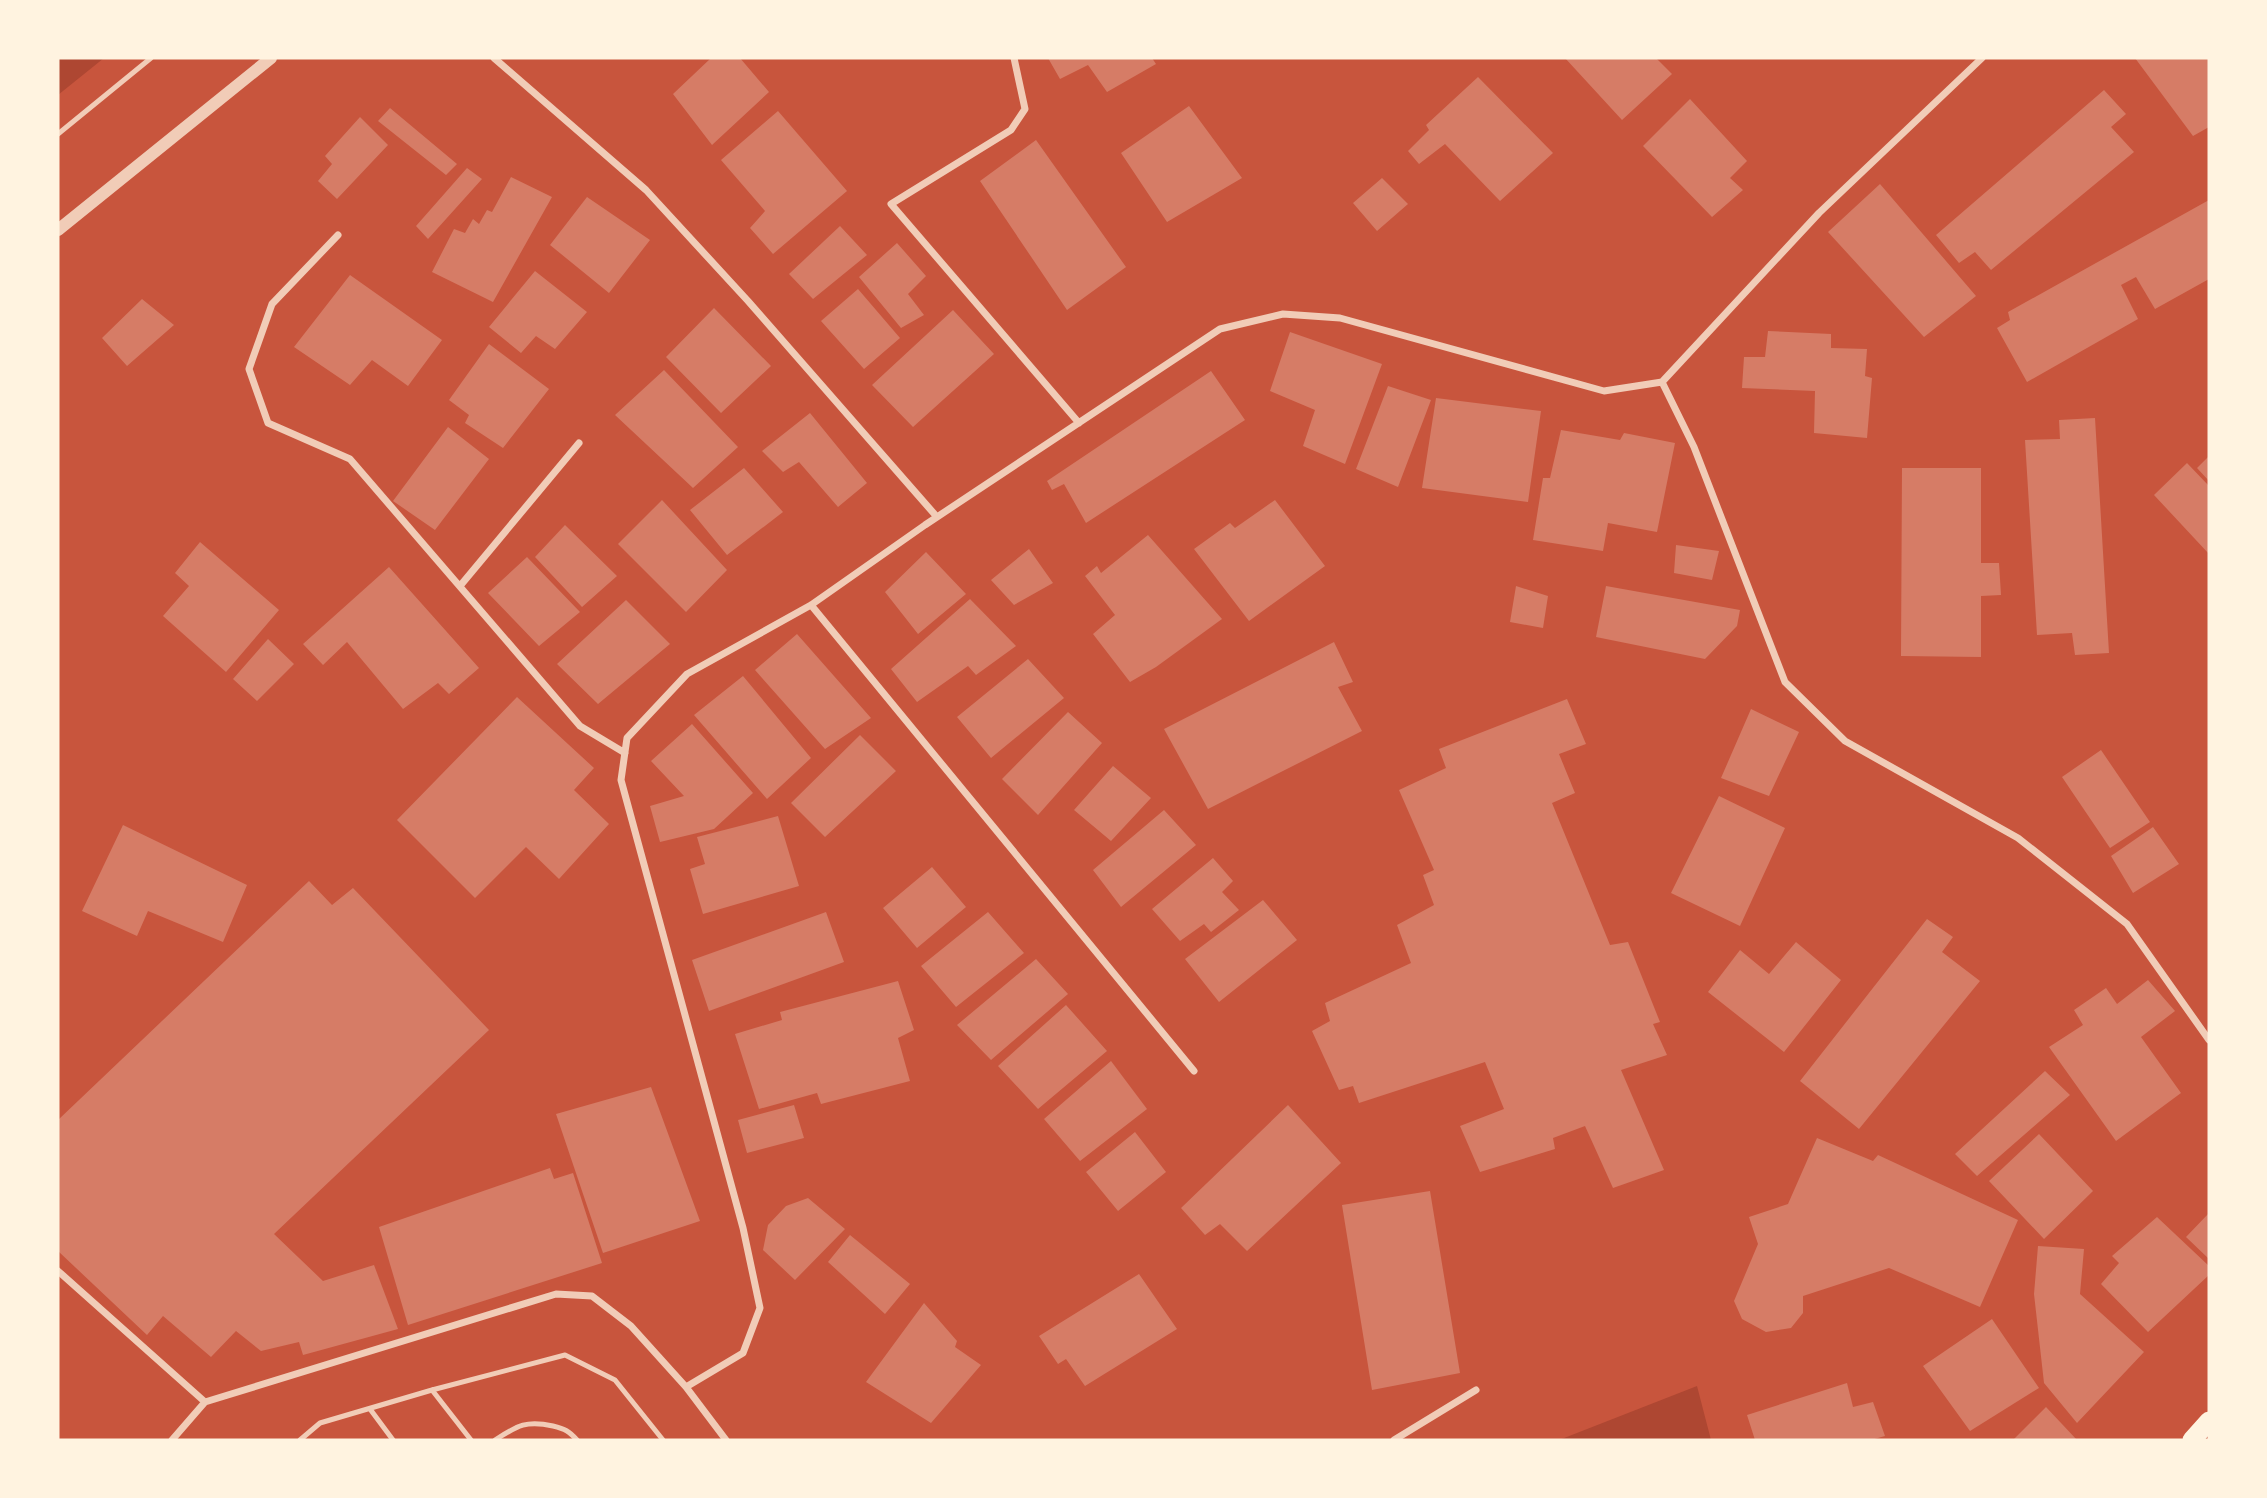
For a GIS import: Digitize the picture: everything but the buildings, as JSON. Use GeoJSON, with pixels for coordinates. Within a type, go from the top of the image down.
{"type":"FeatureCollection","features":[{"type":"Feature","properties":{"kind":"highway"},"geometry":{"type":"LineString","coordinates":[[2192,1440],[2209,1421]]}},
{"type":"Feature","properties":{"kind":"street"},"geometry":{"type":"LineString","coordinates":[[58,230],[271,58]]}},
{"type":"Feature","properties":{"kind":"street"},"geometry":{"type":"LineString","coordinates":[[494,58],[646,190],[748,301],[937,517]]}},
{"type":"Feature","properties":{"kind":"street"},"geometry":{"type":"LineString","coordinates":[[1014,58],[1025,109],[1011,130],[891,204],[1079,423]]}},
{"type":"Feature","properties":{"kind":"street"},"geometry":{"type":"LineString","coordinates":[[686,1387],[743,1353],[760,1308],[743,1228],[621,780],[627,738],[687,674],[811,606],[937,517],[1220,329],[1283,314],[1340,318],[1604,391],[1662,382],[1819,213],[1982,58]]}},
{"type":"Feature","properties":{"kind":"street"},"geometry":{"type":"LineString","coordinates":[[338,235],[272,304],[249,369],[268,424],[350,459],[580,726],[625,753]]}},
{"type":"Feature","properties":{"kind":"street"},"geometry":{"type":"LineString","coordinates":[[1662,382],[1695,447],[1785,682],[1846,741],[2018,838],[2127,924],[2209,1040]]}},
{"type":"Feature","properties":{"kind":"street"},"geometry":{"type":"LineString","coordinates":[[460,586],[579,443]]}},
{"type":"Feature","properties":{"kind":"street"},"geometry":{"type":"LineString","coordinates":[[811,606],[1194,1071]]}},
{"type":"Feature","properties":{"kind":"street"},"geometry":{"type":"LineString","coordinates":[[58,1270],[205,1402]]}},
{"type":"Feature","properties":{"kind":"street"},"geometry":{"type":"LineString","coordinates":[[173,1440],[205,1402],[556,1294],[592,1296],[631,1326],[686,1387],[726,1440]]}},
{"type":"Feature","properties":{"kind":"street"},"geometry":{"type":"LineString","coordinates":[[1394,1440],[1476,1390]]}},
{"type":"Feature","properties":{"kind":"lane"},"geometry":{"type":"LineString","coordinates":[[58,134],[151,58]]}},
{"type":"Feature","properties":{"kind":"lane"},"geometry":{"type":"LineString","coordinates":[[300,1440],[320,1423],[565,1355],[615,1380],[663,1440]]}},
{"type":"Feature","properties":{"kind":"lane"},"geometry":{"type":"LineString","coordinates":[[432,1390],[471,1440]]}},
{"type":"Feature","properties":{"kind":"lane"},"geometry":{"type":"LineString","coordinates":[[370,1409],[393,1440]]}},
{"type":"Feature","properties":{"kind":"lane"},"geometry":{"type":"LineString","coordinates":[[495,1440],[515,1427],[535,1422],[568,1430],[577,1440]]}},
{"type":"Feature","properties":{"kind":"shaded area"},"geometry":{"type":"Polygon","coordinates":[[[58,58],[104,58],[58,95],[58,58]]]}},
{"type":"Feature","properties":{"kind":"shaded area"},"geometry":{"type":"Polygon","coordinates":[[[1697,1386],[1711,1440],[1559,1440],[1697,1386]]]}}]}
